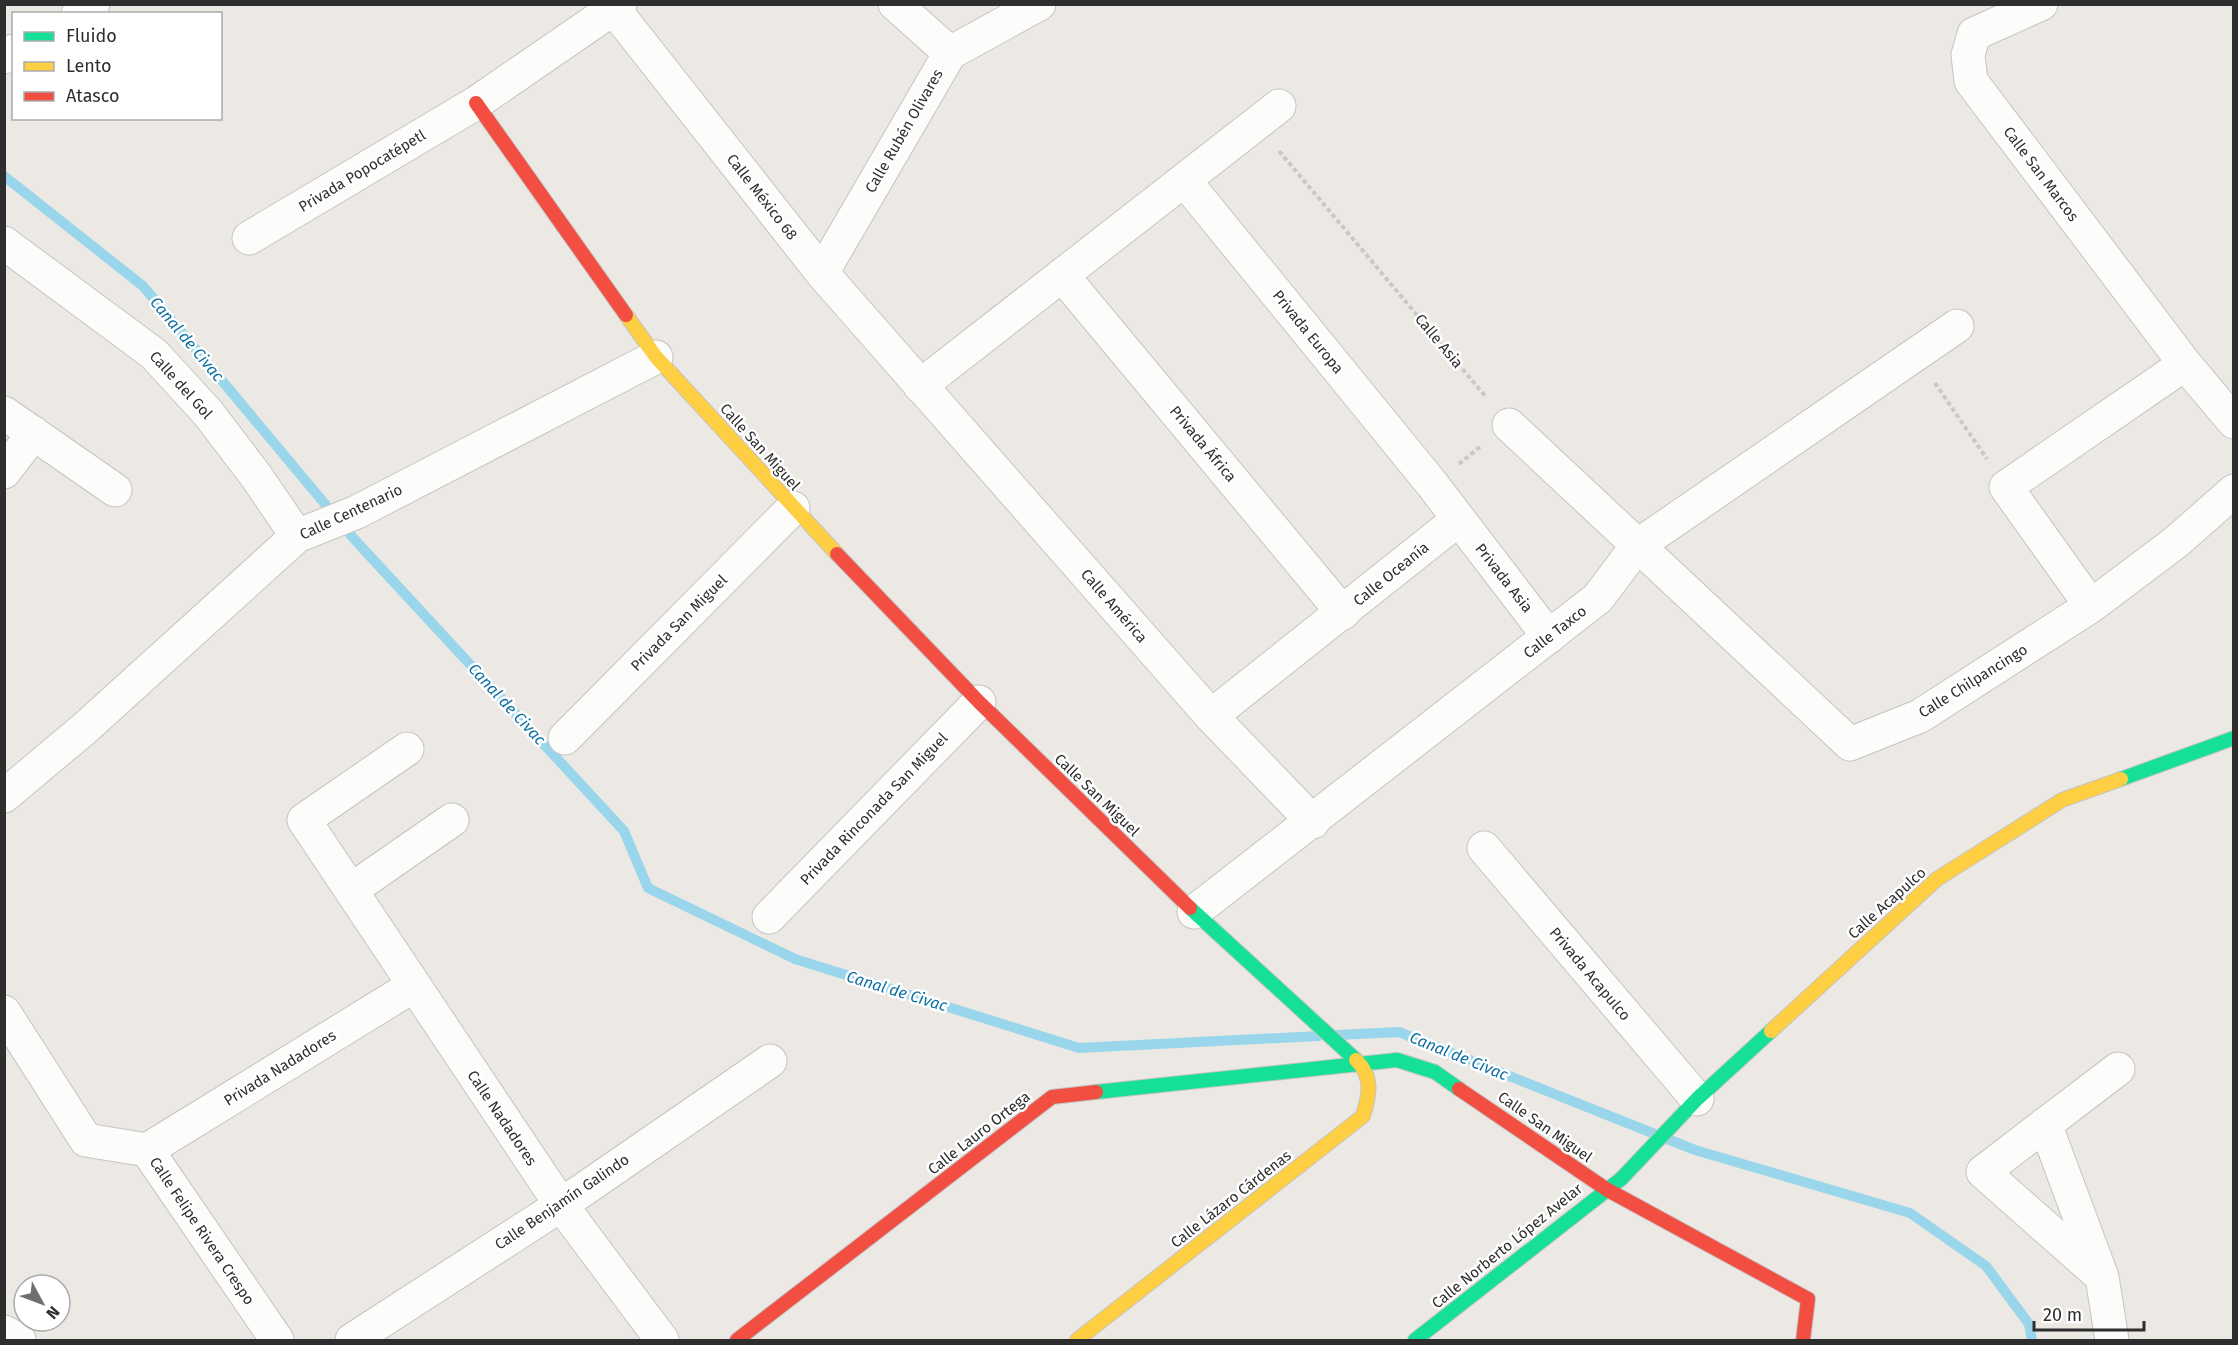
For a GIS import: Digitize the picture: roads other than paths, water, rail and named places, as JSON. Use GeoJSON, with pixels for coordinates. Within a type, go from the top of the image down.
{"type":"FeatureCollection","features":[{"type":"Feature","properties":{"kind":"street","name":"Calle Rubén Olivares"},"geometry":{"type":"LineString","coordinates":[[822,273],[950,53],[895,4]]}},
{"type":"Feature","properties":{"kind":"street"},"geometry":{"type":"LineString","coordinates":[[950,53],[1039,4]]}},
{"type":"Feature","properties":{"kind":"street","name":"Calle San Marcos"},"geometry":{"type":"LineString","coordinates":[[2041,4],[1974,34],[1968,56],[1971,81],[2185,364],[2234,422]]}},
{"type":"Feature","properties":{"kind":"street","name":"Privada Popocatépetl"},"geometry":{"type":"LineString","coordinates":[[249,238],[476,103],[615,6]]}},
{"type":"Feature","properties":{"kind":"street","name":"Calle México 68"},"geometry":{"type":"LineString","coordinates":[[615,6],[822,273],[920,386]]}},
{"type":"Feature","properties":{"kind":"street","name":"Calle San Miguel"},"geometry":{"type":"LineString","coordinates":[[476,103],[656,357],[793,508],[979,702],[1297,1009],[1361,1065],[1397,1060],[1435,1072],[1605,1189],[1808,1299],[1803,1341]]}},
{"type":"Feature","properties":{"kind":"street"},"geometry":{"type":"LineString","coordinates":[[920,386],[1267,114]]}},
{"type":"Feature","properties":{"kind":"street","name":"Privada Europa"},"geometry":{"type":"LineString","coordinates":[[1184,180],[1459,519]]}},
{"type":"Feature","properties":{"kind":"street","name":"Calle del Gol"},"geometry":{"type":"LineString","coordinates":[[4,243],[154,354],[214,422],[300,535]]}},
{"type":"Feature","properties":{"kind":"street","name":"Privada África"},"geometry":{"type":"LineString","coordinates":[[1062,275],[1343,613]]}},
{"type":"Feature","properties":{"kind":"street","name":"Calle Taxco"},"geometry":{"type":"LineString","coordinates":[[1194,912],[1313,822],[1598,598],[1637,546],[1957,326]]}},
{"type":"Feature","properties":{"kind":"street","name":"Calle Centenario"},"geometry":{"type":"LineString","coordinates":[[4,796],[84,729],[300,535],[353,514],[656,357]]}},
{"type":"Feature","properties":{"kind":"street"},"geometry":{"type":"LineString","coordinates":[[2091,606],[2006,487],[2185,364]]}},
{"type":"Feature","properties":{"kind":"street","name":"Calle América"},"geometry":{"type":"LineString","coordinates":[[920,386],[1211,716],[1313,822]]}},
{"type":"Feature","properties":{"kind":"street"},"geometry":{"type":"LineString","coordinates":[[4,413],[115,490]]}},
{"type":"Feature","properties":{"kind":"street"},"geometry":{"type":"LineString","coordinates":[[1509,425],[1637,546]]}},
{"type":"Feature","properties":{"kind":"street"},"geometry":{"type":"LineString","coordinates":[[4,472],[34,433]]}},
{"type":"Feature","properties":{"kind":"street","name":"Calle Chilpancingo"},"geometry":{"type":"LineString","coordinates":[[1637,546],[1850,744],[1920,716],[2091,606],[2176,542],[2234,491]]}},
{"type":"Feature","properties":{"kind":"street","name":"Privada San Miguel"},"geometry":{"type":"LineString","coordinates":[[565,738],[793,508]]}},
{"type":"Feature","properties":{"kind":"street","name":"Calle Oceanía"},"geometry":{"type":"LineString","coordinates":[[1211,716],[1459,519]]}},
{"type":"Feature","properties":{"kind":"street","name":"Privada Asia"},"geometry":{"type":"LineString","coordinates":[[1459,519],[1549,637]]}},
{"type":"Feature","properties":{"kind":"street","name":"Privada Rinconada San Miguel"},"geometry":{"type":"LineString","coordinates":[[769,917],[979,702]]}},
{"type":"Feature","properties":{"kind":"street","name":"Calle Acapulco"},"geometry":{"type":"LineString","coordinates":[[1621,1179],[1697,1099],[1937,879],[2062,800],[2234,738]]}},
{"type":"Feature","properties":{"kind":"street","name":"Calle Nadadores"},"geometry":{"type":"LineString","coordinates":[[407,749],[304,820],[561,1205],[662,1341]]}},
{"type":"Feature","properties":{"kind":"street"},"geometry":{"type":"LineString","coordinates":[[351,890],[452,820]]}},
{"type":"Feature","properties":{"kind":"street","name":"Privada Acapulco"},"geometry":{"type":"LineString","coordinates":[[1484,848],[1697,1099]]}},
{"type":"Feature","properties":{"kind":"street","name":"Privada Nadadores"},"geometry":{"type":"LineString","coordinates":[[147,1150],[413,986]]}},
{"type":"Feature","properties":{"kind":"street","name":"Calle Felipe Rivera Crespo"},"geometry":{"type":"LineString","coordinates":[[4,1012],[86,1140],[147,1150],[277,1341]]}},
{"type":"Feature","properties":{"kind":"street","name":"Calle Benjamín Galindo"},"geometry":{"type":"LineString","coordinates":[[352,1341],[561,1205],[770,1061]]}},
{"type":"Feature","properties":{"kind":"street","name":"Calle Lázaro Cárdenas"},"geometry":{"type":"LineString","coordinates":[[1079,1340],[1363,1116],[1371,1091],[1361,1065]]}},
{"type":"Feature","properties":{"kind":"street","name":"Calle Lauro Ortega"},"geometry":{"type":"LineString","coordinates":[[737,1341],[1052,1097],[1361,1065]]}},
{"type":"Feature","properties":{"kind":"street"},"geometry":{"type":"LineString","coordinates":[[2102,1277],[1983,1172],[2118,1069]]}},
{"type":"Feature","properties":{"kind":"street"},"geometry":{"type":"LineString","coordinates":[[2045,1124],[2102,1277],[2112,1341]]}},
{"type":"Feature","properties":{"kind":"street","name":"Calle Norberto López Avelar"},"geometry":{"type":"LineString","coordinates":[[1415,1341],[1605,1189],[1621,1179]]}},
{"type":"Feature","properties":{"kind":"street"},"geometry":{"type":"LineString","coordinates":[[4,1332],[19,1341]]}},
{"type":"Feature","properties":{"kind":"waterway","name":"Canal de Civac"},"geometry":{"type":"LineString","coordinates":[[4,176],[143,286],[355,540],[624,831],[648,888],[795,959],[1079,1048],[1319,1036]]}},
{"type":"Feature","properties":{"kind":"waterway","name":"Canal de Civac"},"geometry":{"type":"LineString","coordinates":[[1338,1035],[1399,1032],[1695,1150],[1910,1213],[1986,1266],[2029,1324],[2032,1340]]}}]}
